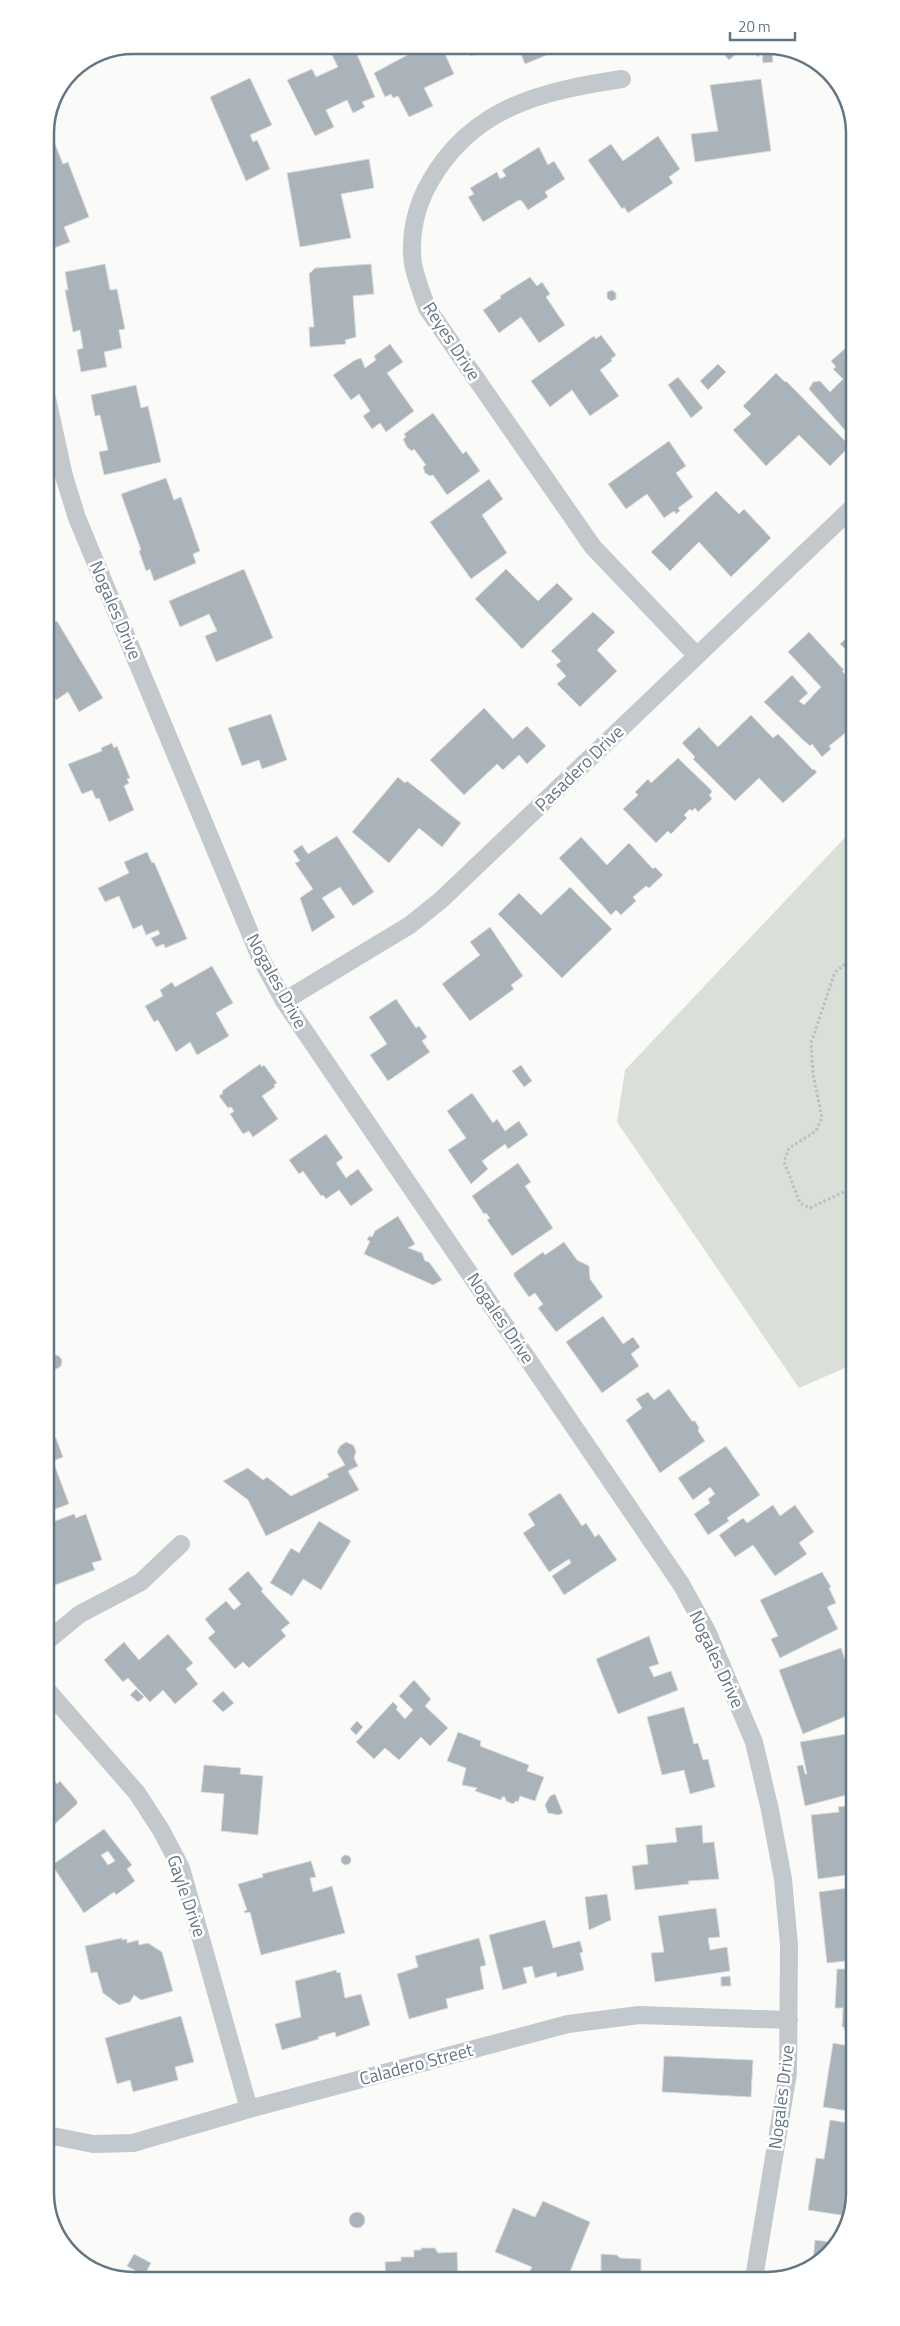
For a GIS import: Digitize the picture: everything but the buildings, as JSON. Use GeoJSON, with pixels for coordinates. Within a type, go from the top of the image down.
{"type":"FeatureCollection","features":[{"type":"Feature","properties":{"kind":"street","name":"Reyes Drive"},"geometry":{"type":"LineString","coordinates":[[622,79],[565,88],[531,99],[489,118],[464,137],[442,160],[416,212],[412,236],[414,264],[427,308],[593,547],[697,656]]}},
{"type":"Feature","properties":{"kind":"street","name":"Nogales Drive"},"geometry":{"type":"LineString","coordinates":[[54,430],[64,476],[77,518],[260,957],[284,1001],[681,1584],[707,1631],[754,1742],[770,1810],[783,1879],[789,1945],[788,2074],[755,2272]]}},
{"type":"Feature","properties":{"kind":"street","name":"Pasadero Drive"},"geometry":{"type":"LineString","coordinates":[[284,1001],[410,925],[441,900],[846,513]]}},
{"type":"Feature","properties":{"kind":"street"},"geometry":{"type":"LineString","coordinates":[[54,1635],[80,1614],[140,1582],[180,1544]]}},
{"type":"Feature","properties":{"kind":"street","name":"Gayle Drive"},"geometry":{"type":"LineString","coordinates":[[54,1698],[137,1793],[161,1830],[181,1868],[249,2109]]}},
{"type":"Feature","properties":{"kind":"street","name":"Caladero Street"},"geometry":{"type":"LineString","coordinates":[[54,2136],[93,2144],[132,2143],[249,2109],[568,2024],[639,2015],[789,2020]]}},
{"type":"Feature","properties":{"kind":"path"},"geometry":{"type":"LineString","coordinates":[[846,963],[835,972],[811,1043],[813,1074],[822,1118],[816,1131],[788,1148],[784,1162],[800,1203],[810,1208],[846,1191]]}},
{"type":"Feature","properties":{"kind":"shaded area"},"geometry":{"type":"Polygon","coordinates":[[[846,836],[846,1367],[799,1388],[617,1122],[625,1070],[846,836]]]}}]}
